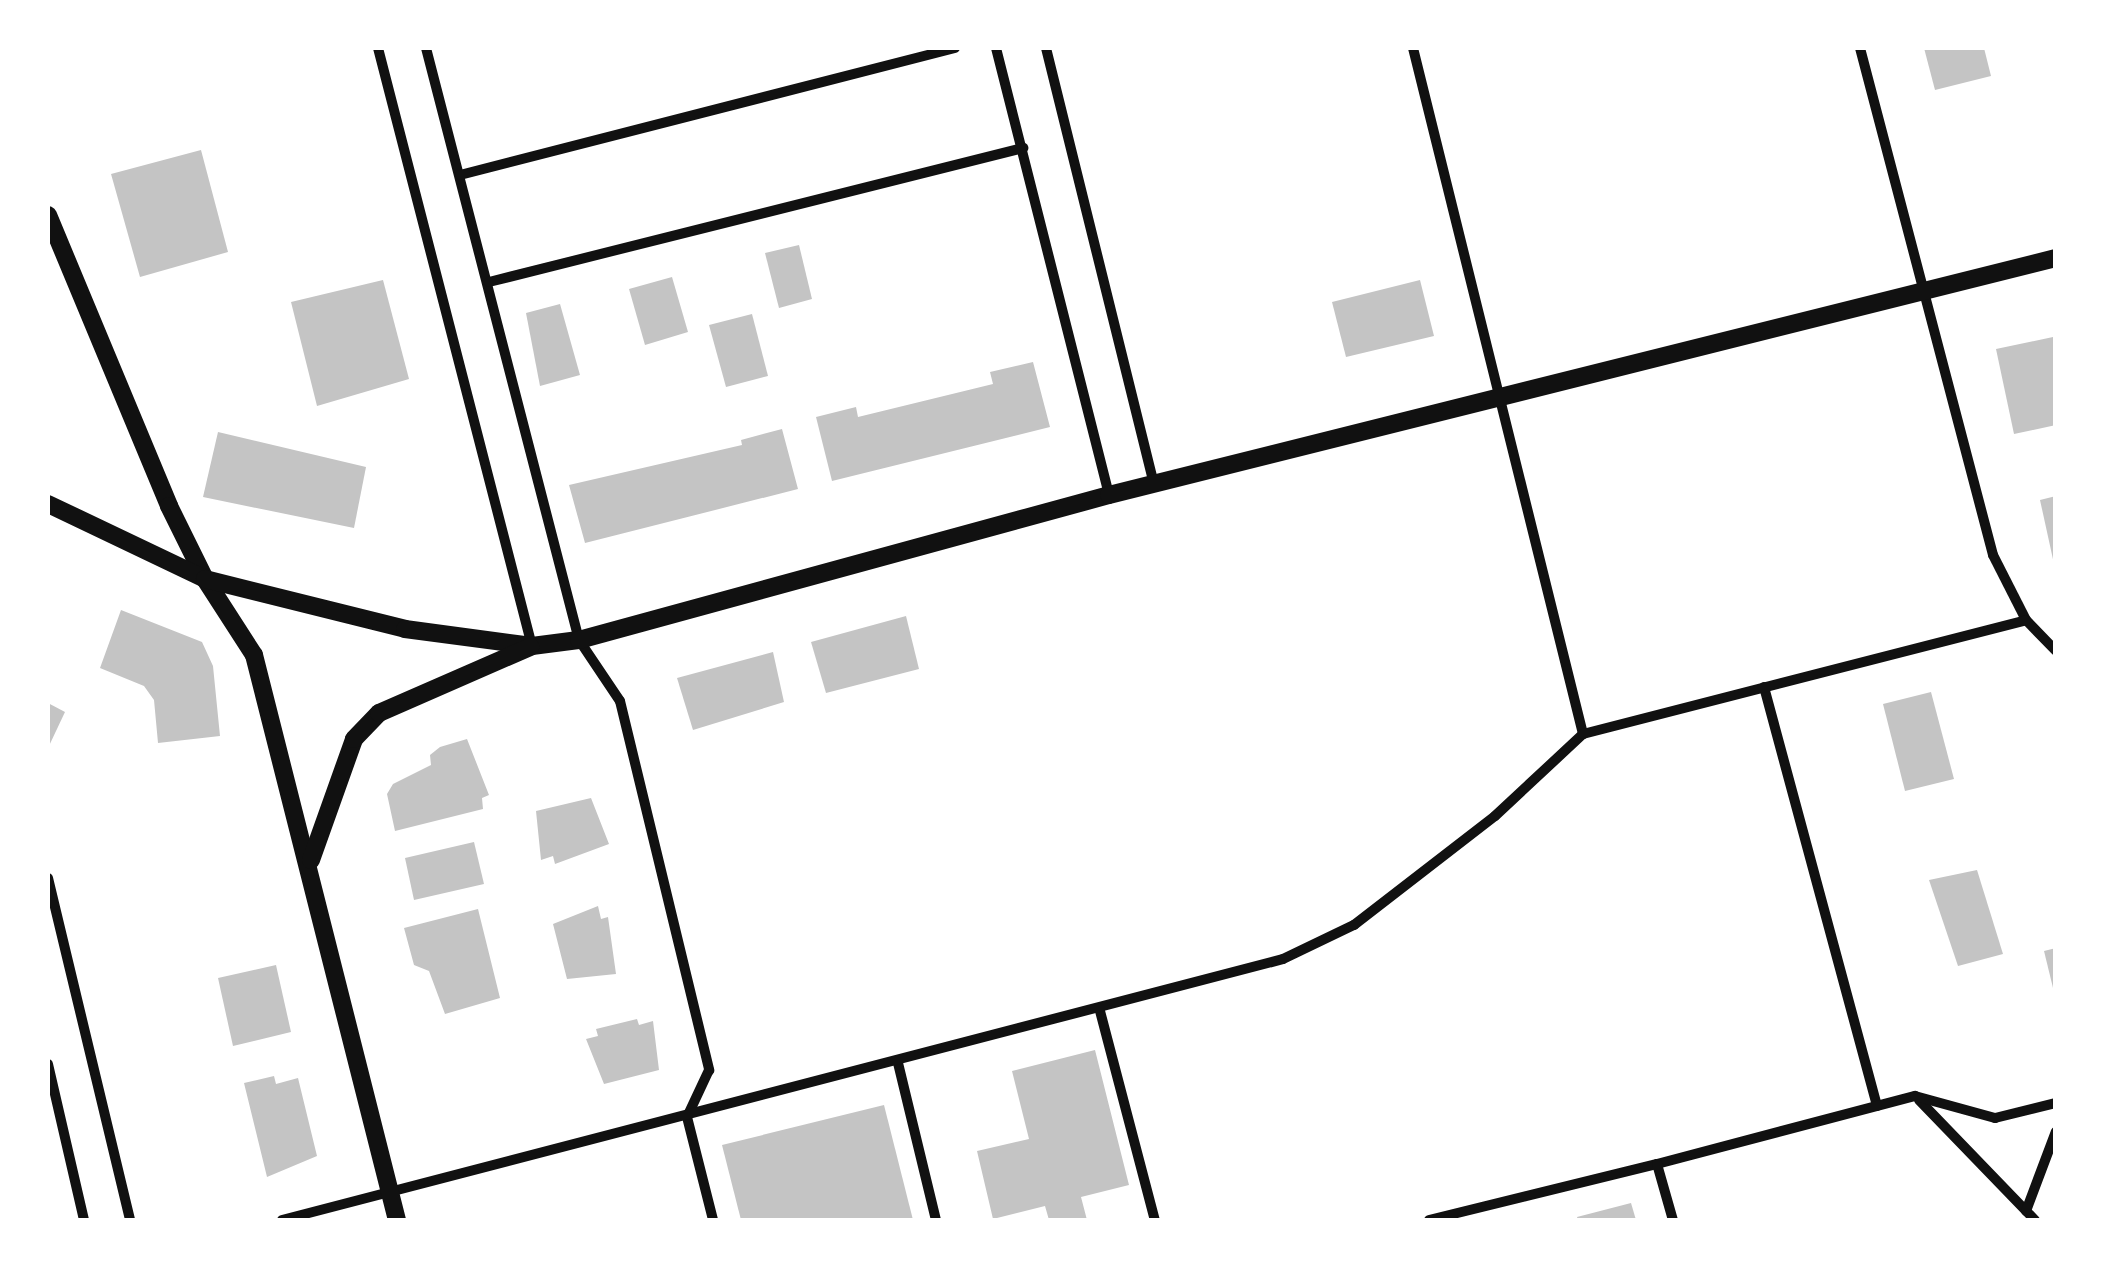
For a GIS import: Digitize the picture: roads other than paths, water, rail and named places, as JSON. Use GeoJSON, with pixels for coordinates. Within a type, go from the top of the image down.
{"type":"FeatureCollection","features":[{"type":"Feature","properties":{"kind":"street"},"geometry":{"type":"LineString","coordinates":[[378,48],[532,646]]}},
{"type":"Feature","properties":{"kind":"street"},"geometry":{"type":"LineString","coordinates":[[426,48],[579,640],[620,701],[709,1070],[688,1117],[713,1220]]}},
{"type":"Feature","properties":{"kind":"street"},"geometry":{"type":"LineString","coordinates":[[460,176],[956,48]]}},
{"type":"Feature","properties":{"kind":"street"},"geometry":{"type":"LineString","coordinates":[[996,48],[1109,496]]}},
{"type":"Feature","properties":{"kind":"street"},"geometry":{"type":"LineString","coordinates":[[1046,48],[1154,484]]}},
{"type":"Feature","properties":{"kind":"street"},"geometry":{"type":"LineString","coordinates":[[1413,48],[1504,400],[1583,734]]}},
{"type":"Feature","properties":{"kind":"street"},"geometry":{"type":"LineString","coordinates":[[1860,48],[1928,294],[1992,555],[2026,620],[2056,650]]}},
{"type":"Feature","properties":{"kind":"street"},"geometry":{"type":"LineString","coordinates":[[489,282],[1023,148]]}},
{"type":"Feature","properties":{"kind":"street"},"geometry":{"type":"LineString","coordinates":[[48,215],[205,579],[254,655],[310,860],[396,1220]]}},
{"type":"Feature","properties":{"kind":"street"},"geometry":{"type":"LineString","coordinates":[[48,504],[205,579],[404,629],[532,646],[579,640],[1154,484],[1928,294],[2056,258]]}},
{"type":"Feature","properties":{"kind":"street"},"geometry":{"type":"LineString","coordinates":[[282,1220],[1100,1011],[1283,959],[1354,926],[1496,816],[1583,734],[2026,620]]}},
{"type":"Feature","properties":{"kind":"street"},"geometry":{"type":"LineString","coordinates":[[310,860],[354,740],[378,712],[532,646]]}},
{"type":"Feature","properties":{"kind":"street"},"geometry":{"type":"LineString","coordinates":[[1764,687],[1878,1106]]}},
{"type":"Feature","properties":{"kind":"street"},"geometry":{"type":"LineString","coordinates":[[48,878],[130,1220]]}},
{"type":"Feature","properties":{"kind":"street"},"geometry":{"type":"LineString","coordinates":[[1100,1011],[1155,1220]]}},
{"type":"Feature","properties":{"kind":"street"},"geometry":{"type":"LineString","coordinates":[[898,1063],[936,1220]]}},
{"type":"Feature","properties":{"kind":"street"},"geometry":{"type":"LineString","coordinates":[[48,1064],[84,1220]]}},
{"type":"Feature","properties":{"kind":"street"},"geometry":{"type":"LineString","coordinates":[[1915,1096],[2030,1216],[2056,1131]]}},
{"type":"Feature","properties":{"kind":"street"},"geometry":{"type":"LineString","coordinates":[[1429,1220],[1915,1096],[1995,1118],[2056,1103]]}},
{"type":"Feature","properties":{"kind":"street"},"geometry":{"type":"LineString","coordinates":[[1658,1164],[1672,1220]]}}]}
